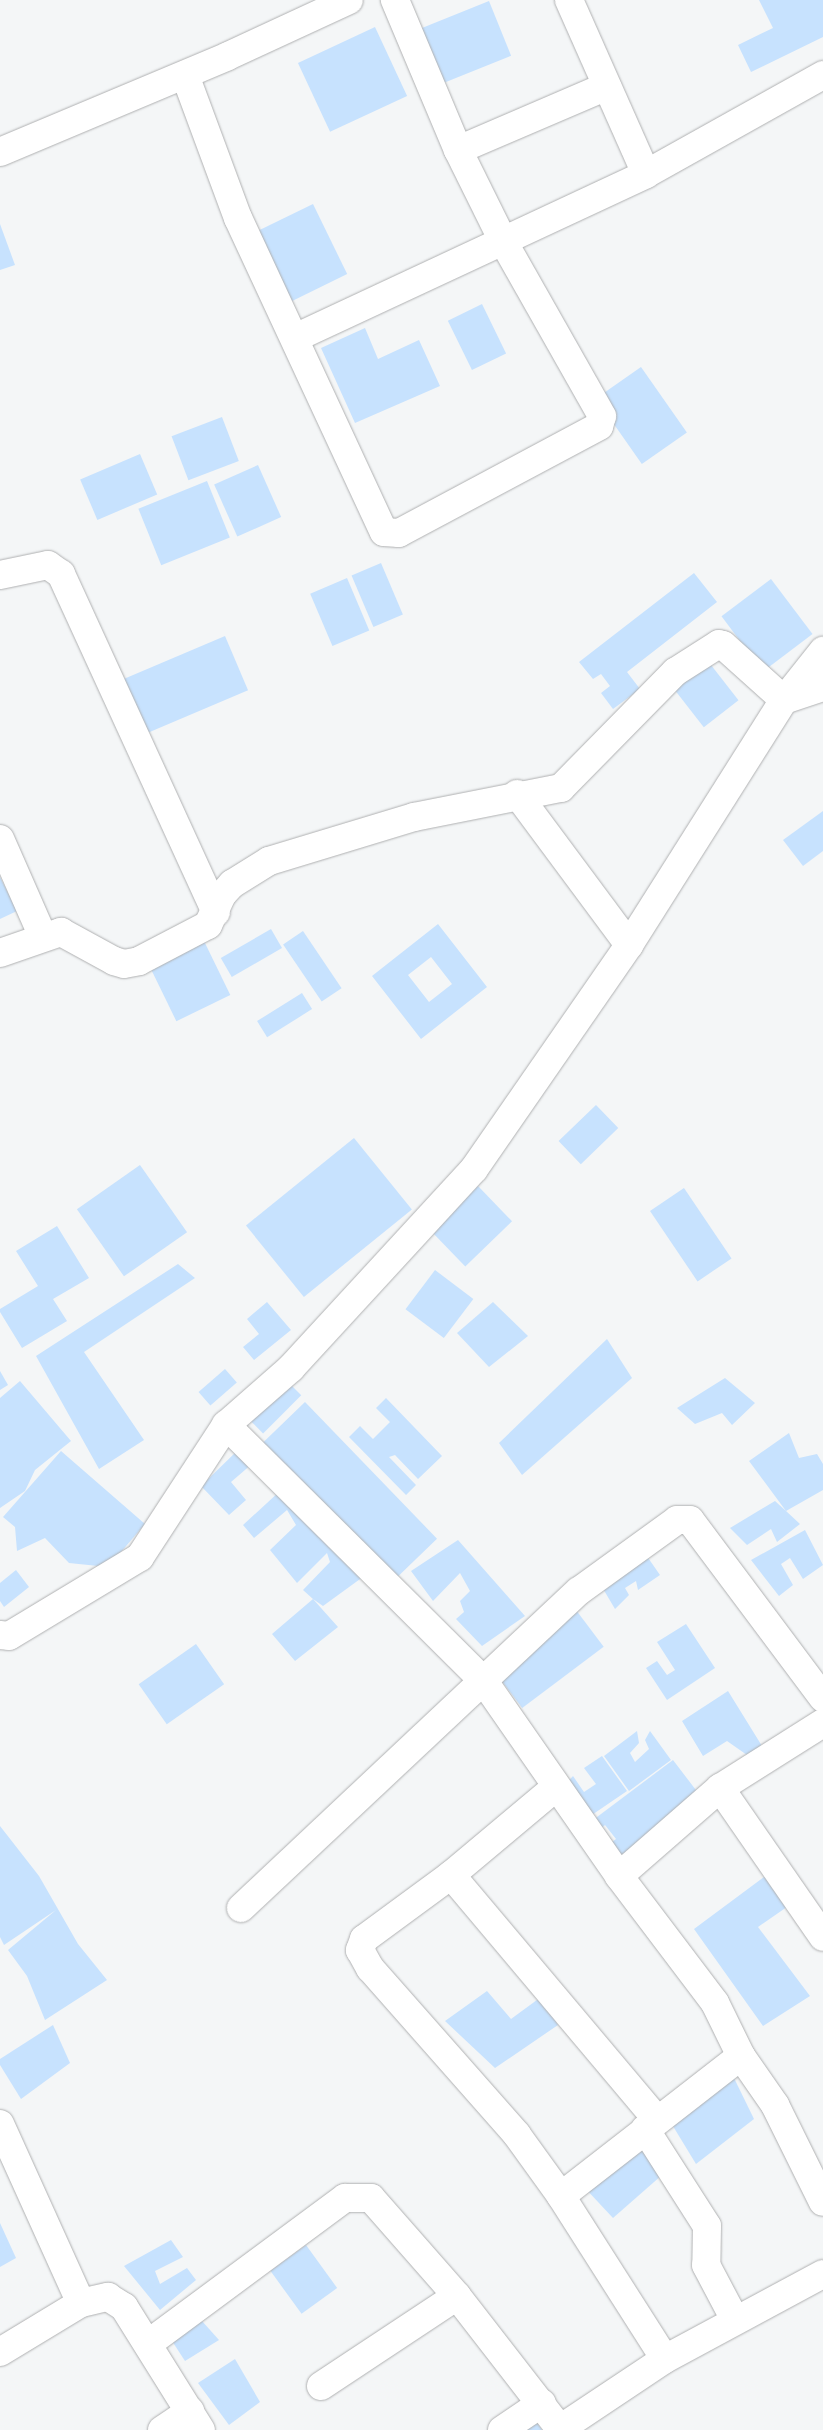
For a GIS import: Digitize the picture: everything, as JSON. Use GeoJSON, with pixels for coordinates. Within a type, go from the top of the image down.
{"type":"FeatureCollection","features":[{"type":"Feature","properties":{"kind":"street"},"geometry":{"type":"LineString","coordinates":[[0,152],[185,75],[349,0]]}},
{"type":"Feature","properties":{"kind":"street"},"geometry":{"type":"LineString","coordinates":[[185,75],[238,218],[384,532],[400,533],[602,422],[602,416],[504,243],[458,150],[395,0]]}},
{"type":"Feature","properties":{"kind":"street"},"geometry":{"type":"LineString","coordinates":[[569,0],[646,174]]}},
{"type":"Feature","properties":{"kind":"street"},"geometry":{"type":"LineString","coordinates":[[295,338],[504,243],[646,174],[823,75]]}},
{"type":"Feature","properties":{"kind":"street"},"geometry":{"type":"LineString","coordinates":[[458,150],[607,86]]}},
{"type":"Feature","properties":{"kind":"street"},"geometry":{"type":"LineString","coordinates":[[0,574],[48,565],[61,574],[216,912]]}},
{"type":"Feature","properties":{"kind":"street"},"geometry":{"type":"LineString","coordinates":[[0,952],[43,937],[68,933],[124,964],[139,962],[208,925],[216,912],[222,895],[232,884],[269,861],[414,817],[516,794],[561,788],[675,672],[719,644],[723,645],[784,700]]}},
{"type":"Feature","properties":{"kind":"street"},"geometry":{"type":"LineString","coordinates":[[0,1635],[9,1636],[140,1557],[226,1425],[291,1368],[474,1169],[628,945],[784,700],[823,650]]}},
{"type":"Feature","properties":{"kind":"street"},"geometry":{"type":"LineString","coordinates":[[784,700],[823,687]]}},
{"type":"Feature","properties":{"kind":"street"},"geometry":{"type":"LineString","coordinates":[[516,794],[628,945]]}},
{"type":"Feature","properties":{"kind":"street"},"geometry":{"type":"LineString","coordinates":[[0,839],[43,937]]}},
{"type":"Feature","properties":{"kind":"street"},"geometry":{"type":"LineString","coordinates":[[226,1425],[483,1680],[619,1876],[715,2003],[740,2056],[775,2105],[823,2202]]}},
{"type":"Feature","properties":{"kind":"street"},"geometry":{"type":"LineString","coordinates":[[241,1908],[579,1591],[676,1520],[690,1520],[823,1698]]}},
{"type":"Feature","properties":{"kind":"street"},"geometry":{"type":"LineString","coordinates":[[619,1876],[720,1788],[823,1724]]}},
{"type":"Feature","properties":{"kind":"street"},"geometry":{"type":"LineString","coordinates":[[556,1787],[452,1875],[364,1939],[360,1950],[370,1968],[517,2135],[561,2196],[665,2359]]}},
{"type":"Feature","properties":{"kind":"street"},"geometry":{"type":"LineString","coordinates":[[720,1788],[823,1937]]}},
{"type":"Feature","properties":{"kind":"street"},"geometry":{"type":"LineString","coordinates":[[452,1875],[651,2124],[707,2226],[706,2265],[735,2320]]}},
{"type":"Feature","properties":{"kind":"street"},"geometry":{"type":"LineString","coordinates":[[561,2196],[740,2056]]}},
{"type":"Feature","properties":{"kind":"street"},"geometry":{"type":"LineString","coordinates":[[0,2124],[81,2303]]}},
{"type":"Feature","properties":{"kind":"street"},"geometry":{"type":"LineString","coordinates":[[149,2343],[345,2198],[359,2196],[372,2198],[457,2296],[542,2403],[560,2430],[665,2359],[823,2274]]}},
{"type":"Feature","properties":{"kind":"street"},"geometry":{"type":"LineString","coordinates":[[321,2386],[457,2296]]}},
{"type":"Feature","properties":{"kind":"street"},"geometry":{"type":"LineString","coordinates":[[0,2352],[81,2303],[108,2297],[124,2307],[149,2343],[196,2420],[162,2430]]}},
{"type":"Feature","properties":{"kind":"street"},"geometry":{"type":"LineString","coordinates":[[502,2430],[542,2403]]}},
{"type":"Feature","properties":{"kind":"building"},"geometry":{"type":"Polygon","coordinates":[[[759,0],[823,0],[823,37],[751,72],[738,45],[773,28],[759,0]]]}},
{"type":"Feature","properties":{"kind":"building"},"geometry":{"type":"Polygon","coordinates":[[[489,1],[511,56],[438,85],[416,31],[489,1]]]}},
{"type":"Feature","properties":{"kind":"building"},"geometry":{"type":"Polygon","coordinates":[[[375,27],[407,96],[330,132],[298,63],[375,27]]]}},
{"type":"Feature","properties":{"kind":"building"},"geometry":{"type":"Polygon","coordinates":[[[313,204],[347,274],[286,304],[252,234],[313,204]]]}},
{"type":"Feature","properties":{"kind":"building"},"geometry":{"type":"Polygon","coordinates":[[[0,224],[15,265],[0,270],[0,224]]]}},
{"type":"Feature","properties":{"kind":"building"},"geometry":{"type":"Polygon","coordinates":[[[482,304],[506,353],[472,370],[448,321],[482,304]]]}},
{"type":"Feature","properties":{"kind":"building"},"geometry":{"type":"Polygon","coordinates":[[[365,328],[378,359],[419,340],[440,386],[355,423],[321,348],[365,328]]]}},
{"type":"Feature","properties":{"kind":"building"},"geometry":{"type":"Polygon","coordinates":[[[641,367],[687,433],[642,464],[596,399],[641,367]]]}},
{"type":"Feature","properties":{"kind":"building"},"geometry":{"type":"Polygon","coordinates":[[[222,417],[239,461],[188,480],[172,436],[222,417]]]}},
{"type":"Feature","properties":{"kind":"building"},"geometry":{"type":"Polygon","coordinates":[[[140,454],[157,495],[97,520],[80,479],[140,454]]]}},
{"type":"Feature","properties":{"kind":"building"},"geometry":{"type":"Polygon","coordinates":[[[258,465],[281,517],[237,537],[214,485],[258,465]]]}},
{"type":"Feature","properties":{"kind":"building"},"geometry":{"type":"Polygon","coordinates":[[[207,481],[230,538],[161,565],[138,509],[207,481]]]}},
{"type":"Feature","properties":{"kind":"building"},"geometry":{"type":"Polygon","coordinates":[[[381,563],[403,615],[373,627],[352,576],[381,563]]]}},
{"type":"Feature","properties":{"kind":"building"},"geometry":{"type":"Polygon","coordinates":[[[694,573],[717,602],[627,672],[640,689],[613,709],[601,693],[610,686],[601,674],[593,679],[579,662],[694,573]]]}},
{"type":"Feature","properties":{"kind":"building"},"geometry":{"type":"Polygon","coordinates":[[[347,578],[369,630],[332,646],[310,594],[347,578]]]}},
{"type":"Feature","properties":{"kind":"building"},"geometry":{"type":"Polygon","coordinates":[[[771,579],[813,634],[763,671],[721,616],[771,579]]]}},
{"type":"Feature","properties":{"kind":"building"},"geometry":{"type":"Polygon","coordinates":[[[225,636],[248,690],[139,737],[115,682],[225,636]]]}},
{"type":"Feature","properties":{"kind":"building"},"geometry":{"type":"Polygon","coordinates":[[[704,656],[738,700],[704,727],[669,683],[704,656]]]}},
{"type":"Feature","properties":{"kind":"building"},"geometry":{"type":"Polygon","coordinates":[[[823,811],[823,851],[803,866],[783,840],[823,811]]]}},
{"type":"Feature","properties":{"kind":"building"},"geometry":{"type":"Polygon","coordinates":[[[0,877],[17,911],[0,919],[0,877]]]}},
{"type":"Feature","properties":{"kind":"building"},"geometry":{"type":"Polygon","coordinates":[[[438,924],[487,987],[421,1039],[372,976],[438,924]],[[431,957],[408,975],[429,1002],[452,984],[431,957]]]}},
{"type":"Feature","properties":{"kind":"building"},"geometry":{"type":"Polygon","coordinates":[[[271,929],[282,948],[232,977],[221,958],[271,929]]]}},
{"type":"Feature","properties":{"kind":"building"},"geometry":{"type":"Polygon","coordinates":[[[303,931],[342,988],[322,1002],[283,944],[303,931]]]}},
{"type":"Feature","properties":{"kind":"building"},"geometry":{"type":"Polygon","coordinates":[[[204,941],[230,995],[176,1021],[150,967],[204,941]]]}},
{"type":"Feature","properties":{"kind":"building"},"geometry":{"type":"Polygon","coordinates":[[[302,993],[312,1009],[267,1037],[257,1021],[302,993]]]}},
{"type":"Feature","properties":{"kind":"building"},"geometry":{"type":"Polygon","coordinates":[[[596,1105],[618,1128],[581,1164],[559,1141],[596,1105]]]}},
{"type":"Feature","properties":{"kind":"building"},"geometry":{"type":"Polygon","coordinates":[[[354,1138],[412,1209],[304,1297],[246,1225],[354,1138]]]}},
{"type":"Feature","properties":{"kind":"building"},"geometry":{"type":"Polygon","coordinates":[[[140,1165],[187,1232],[124,1276],[77,1209],[140,1165]]]}},
{"type":"Feature","properties":{"kind":"building"},"geometry":{"type":"Polygon","coordinates":[[[478,1186],[512,1221],[465,1266],[431,1231],[478,1186]]]}},
{"type":"Feature","properties":{"kind":"building"},"geometry":{"type":"Polygon","coordinates":[[[684,1188],[732,1258],[698,1281],[650,1211],[684,1188]]]}},
{"type":"Feature","properties":{"kind":"building"},"geometry":{"type":"Polygon","coordinates":[[[57,1226],[89,1278],[53,1299],[67,1321],[22,1348],[0,1309],[38,1286],[16,1251],[57,1226]]]}},
{"type":"Feature","properties":{"kind":"building"},"geometry":{"type":"Polygon","coordinates":[[[178,1264],[195,1278],[84,1352],[144,1440],[99,1469],[36,1356],[178,1264]]]}},
{"type":"Feature","properties":{"kind":"building"},"geometry":{"type":"Polygon","coordinates":[[[435,1270],[473,1299],[444,1338],[406,1309],[435,1270]]]}},
{"type":"Feature","properties":{"kind":"building"},"geometry":{"type":"Polygon","coordinates":[[[267,1302],[291,1330],[254,1360],[243,1347],[259,1334],[247,1319],[267,1302]]]}},
{"type":"Feature","properties":{"kind":"building"},"geometry":{"type":"Polygon","coordinates":[[[493,1302],[528,1336],[489,1367],[457,1333],[493,1302]]]}},
{"type":"Feature","properties":{"kind":"building"},"geometry":{"type":"Polygon","coordinates":[[[607,1339],[632,1378],[522,1475],[499,1443],[607,1339]]]}},
{"type":"Feature","properties":{"kind":"building"},"geometry":{"type":"Polygon","coordinates":[[[225,1369],[237,1383],[210,1406],[199,1392],[225,1369]]]}},
{"type":"Feature","properties":{"kind":"building"},"geometry":{"type":"Polygon","coordinates":[[[0,1371],[8,1385],[0,1390],[0,1371]]]}},
{"type":"Feature","properties":{"kind":"building"},"geometry":{"type":"Polygon","coordinates":[[[725,1378],[755,1403],[732,1425],[722,1413],[695,1424],[677,1408],[725,1378]]]}},
{"type":"Feature","properties":{"kind":"building"},"geometry":{"type":"Polygon","coordinates":[[[285,1379],[301,1395],[263,1433],[247,1417],[285,1379]]]}},
{"type":"Feature","properties":{"kind":"building"},"geometry":{"type":"Polygon","coordinates":[[[20,1381],[71,1441],[35,1470],[25,1491],[0,1508],[0,1398],[20,1381]]]}},
{"type":"Feature","properties":{"kind":"building"},"geometry":{"type":"Polygon","coordinates":[[[386,1398],[442,1456],[418,1479],[395,1455],[389,1457],[416,1485],[406,1495],[349,1437],[360,1426],[373,1439],[390,1422],[376,1408],[386,1398]]]}},
{"type":"Feature","properties":{"kind":"building"},"geometry":{"type":"Polygon","coordinates":[[[305,1402],[437,1539],[395,1580],[263,1443],[305,1402]]]}},
{"type":"Feature","properties":{"kind":"building"},"geometry":{"type":"Polygon","coordinates":[[[789,1433],[799,1458],[817,1454],[823,1464],[823,1490],[786,1511],[749,1461],[789,1433]]]}},
{"type":"Feature","properties":{"kind":"building"},"geometry":{"type":"Polygon","coordinates":[[[238,1450],[259,1458],[231,1482],[246,1500],[229,1515],[201,1486],[238,1450]]]}},
{"type":"Feature","properties":{"kind":"building"},"geometry":{"type":"Polygon","coordinates":[[[61,1451],[145,1524],[108,1567],[69,1563],[45,1538],[17,1551],[15,1527],[3,1517],[61,1451]]]}},
{"type":"Feature","properties":{"kind":"building"},"geometry":{"type":"Polygon","coordinates":[[[280,1491],[367,1574],[323,1606],[303,1590],[330,1562],[327,1553],[297,1583],[270,1550],[296,1525],[287,1510],[254,1538],[243,1525],[280,1491]]]}},
{"type":"Feature","properties":{"kind":"building"},"geometry":{"type":"Polygon","coordinates":[[[775,1501],[800,1524],[777,1542],[771,1529],[747,1545],[730,1528],[775,1501]]]}},
{"type":"Feature","properties":{"kind":"building"},"geometry":{"type":"Polygon","coordinates":[[[805,1530],[823,1565],[803,1579],[790,1558],[781,1564],[793,1585],[779,1596],[751,1560],[805,1530]]]}},
{"type":"Feature","properties":{"kind":"building"},"geometry":{"type":"Polygon","coordinates":[[[458,1540],[525,1616],[482,1646],[456,1619],[464,1612],[460,1601],[470,1591],[460,1573],[433,1601],[411,1571],[458,1540]]]}},
{"type":"Feature","properties":{"kind":"building"},"geometry":{"type":"Polygon","coordinates":[[[644,1552],[660,1575],[638,1590],[636,1581],[625,1588],[629,1595],[615,1609],[602,1587],[644,1552]]]}},
{"type":"Feature","properties":{"kind":"building"},"geometry":{"type":"Polygon","coordinates":[[[16,1570],[29,1587],[4,1607],[0,1601],[0,1583],[16,1570]]]}},
{"type":"Feature","properties":{"kind":"building"},"geometry":{"type":"Polygon","coordinates":[[[313,1599],[338,1627],[295,1661],[272,1634],[313,1599]]]}},
{"type":"Feature","properties":{"kind":"building"},"geometry":{"type":"Polygon","coordinates":[[[576,1610],[604,1647],[522,1708],[495,1671],[576,1610]]]}},
{"type":"Feature","properties":{"kind":"building"},"geometry":{"type":"Polygon","coordinates":[[[686,1624],[715,1668],[667,1700],[646,1668],[657,1661],[667,1675],[675,1670],[657,1642],[686,1624]]]}},
{"type":"Feature","properties":{"kind":"building"},"geometry":{"type":"Polygon","coordinates":[[[196,1644],[224,1684],[167,1724],[139,1684],[196,1644]]]}},
{"type":"Feature","properties":{"kind":"building"},"geometry":{"type":"Polygon","coordinates":[[[728,1691],[762,1746],[747,1755],[727,1741],[703,1756],[682,1721],[728,1691]]]}},
{"type":"Feature","properties":{"kind":"building"},"geometry":{"type":"Polygon","coordinates":[[[637,1731],[639,1743],[630,1753],[635,1762],[649,1749],[645,1740],[650,1731],[671,1760],[629,1791],[604,1756],[637,1731]]]}},
{"type":"Feature","properties":{"kind":"building"},"geometry":{"type":"Polygon","coordinates":[[[602,1756],[627,1791],[583,1821],[561,1789],[573,1776],[584,1792],[596,1784],[584,1768],[602,1756]]]}},
{"type":"Feature","properties":{"kind":"building"},"geometry":{"type":"Polygon","coordinates":[[[673,1760],[702,1798],[615,1862],[604,1848],[616,1839],[605,1825],[597,1832],[589,1823],[673,1760]]]}},
{"type":"Feature","properties":{"kind":"building"},"geometry":{"type":"Polygon","coordinates":[[[0,1826],[39,1876],[78,1944],[107,1980],[45,2020],[27,1976],[8,1950],[56,1910],[4,1945],[0,1937],[0,1826]]]}},
{"type":"Feature","properties":{"kind":"building"},"geometry":{"type":"Polygon","coordinates":[[[768,1874],[797,1900],[758,1927],[810,1996],[763,2026],[694,1929],[768,1874]]]}},
{"type":"Feature","properties":{"kind":"building"},"geometry":{"type":"Polygon","coordinates":[[[487,1991],[511,2019],[541,1997],[558,2025],[495,2068],[445,2021],[487,1991]]]}},
{"type":"Feature","properties":{"kind":"building"},"geometry":{"type":"Polygon","coordinates":[[[53,2025],[70,2063],[21,2099],[0,2065],[0,2059],[53,2025]]]}},
{"type":"Feature","properties":{"kind":"building"},"geometry":{"type":"Polygon","coordinates":[[[733,2076],[754,2119],[696,2164],[665,2113],[733,2076]]]}},
{"type":"Feature","properties":{"kind":"building"},"geometry":{"type":"Polygon","coordinates":[[[649,2135],[670,2168],[613,2218],[584,2187],[649,2135]]]}},
{"type":"Feature","properties":{"kind":"building"},"geometry":{"type":"Polygon","coordinates":[[[0,2223],[16,2258],[0,2267],[0,2223]]]}},
{"type":"Feature","properties":{"kind":"building"},"geometry":{"type":"Polygon","coordinates":[[[171,2240],[183,2257],[155,2271],[160,2284],[187,2268],[196,2280],[160,2310],[124,2266],[171,2240]]]}},
{"type":"Feature","properties":{"kind":"building"},"geometry":{"type":"Polygon","coordinates":[[[306,2245],[337,2288],[302,2314],[270,2271],[306,2245]]]}},
{"type":"Feature","properties":{"kind":"building"},"geometry":{"type":"Polygon","coordinates":[[[202,2321],[219,2340],[185,2361],[172,2341],[202,2321]]]}},
{"type":"Feature","properties":{"kind":"building"},"geometry":{"type":"Polygon","coordinates":[[[235,2359],[260,2402],[229,2425],[198,2383],[235,2359]]]}},
{"type":"Feature","properties":{"kind":"building"},"geometry":{"type":"Polygon","coordinates":[[[534,2418],[542,2430],[515,2430],[534,2418]]]}}]}
